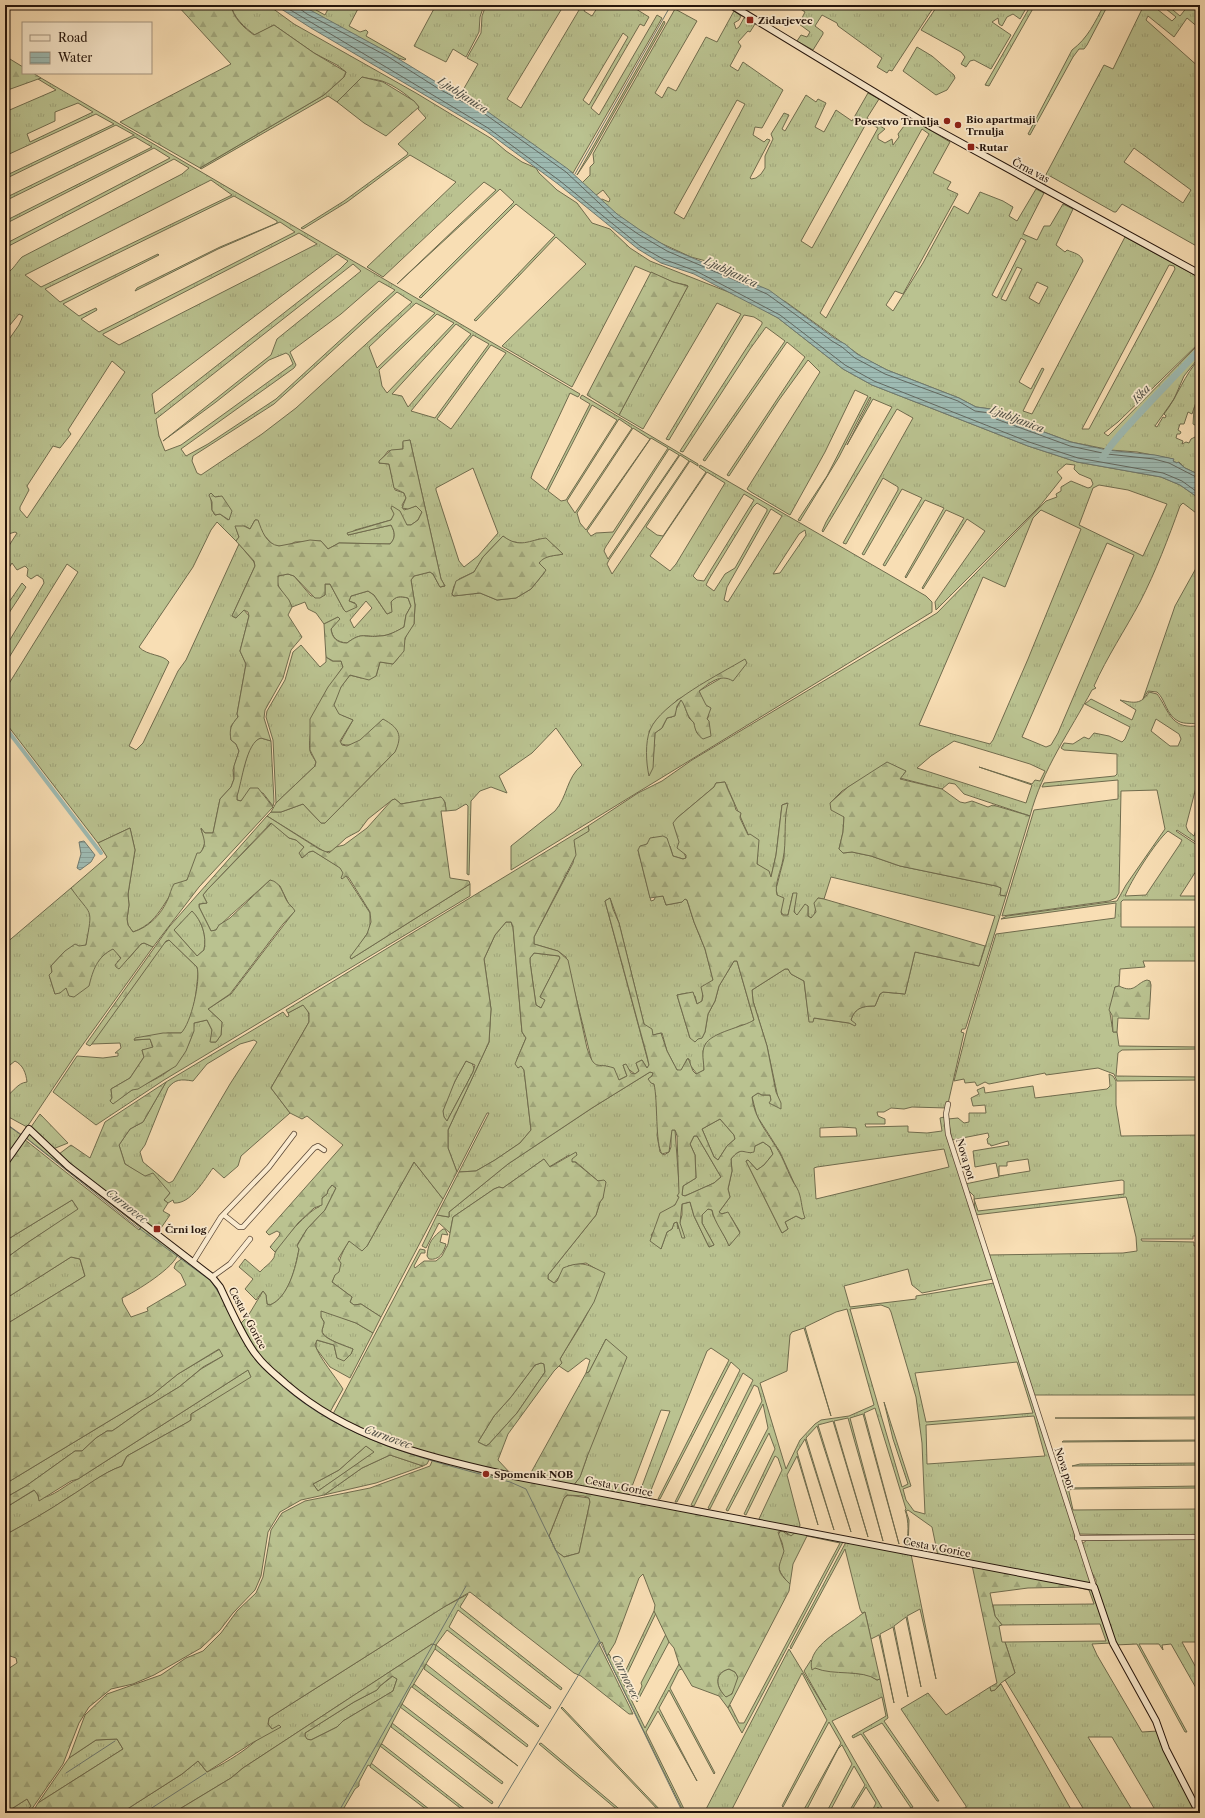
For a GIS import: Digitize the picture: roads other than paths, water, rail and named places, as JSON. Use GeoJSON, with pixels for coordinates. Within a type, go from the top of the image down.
{"type":"FeatureCollection","features":[{"type":"Feature","properties":{"kind":"street","name":"Črna vas"},"geometry":{"type":"LineString","coordinates":[[731,5],[938,130],[1200,274]]}},
{"type":"Feature","properties":{"kind":"street","name":"Nova pot"},"geometry":{"type":"LineString","coordinates":[[948,1104],[946,1114],[948,1134],[1112,1643],[1156,1721],[1168,1754],[1199,1813]]}},
{"type":"Feature","properties":{"kind":"street","name":"Cesta v Gorice"},"geometry":{"type":"LineString","coordinates":[[5,1163],[20,1140],[29,1130],[68,1166],[212,1277],[220,1286],[256,1355],[275,1375],[303,1399],[342,1423],[393,1444],[466,1466],[503,1474],[1094,1587]]}},
{"type":"Feature","properties":{"kind":"street"},"geometry":{"type":"LineString","coordinates":[[193,1262],[224,1215],[245,1190],[270,1166],[294,1134]]}},
{"type":"Feature","properties":{"kind":"street"},"geometry":{"type":"LineString","coordinates":[[224,1215],[239,1227],[243,1227],[314,1148],[318,1146],[324,1150]]}},
{"type":"Feature","properties":{"kind":"street"},"geometry":{"type":"LineString","coordinates":[[212,1277],[230,1264],[250,1239]]}},
{"type":"Feature","properties":{"kind":"street"},"geometry":{"type":"LineString","coordinates":[[1077,1538],[1200,1537]]}},
{"type":"Feature","properties":{"kind":"water"},"geometry":{"type":"Polygon","coordinates":[[[275,5],[301,5],[389,53],[484,109],[568,169],[617,214],[640,230],[669,248],[769,290],[857,354],[887,370],[959,398],[976,407],[991,409],[998,415],[1071,442],[1107,450],[1155,455],[1174,459],[1173,461],[1178,462],[1185,468],[1200,475],[1200,499],[1180,485],[1161,477],[1077,462],[1028,446],[872,385],[843,369],[778,318],[694,274],[661,263],[638,249],[558,184],[486,131],[311,28],[275,5]]]}},
{"type":"Feature","properties":{"kind":"water"},"geometry":{"type":"Polygon","coordinates":[[[84,841],[95,855],[91,862],[80,870],[77,868],[81,854],[79,842],[84,841]]]}},
{"type":"Feature","properties":{"kind":"waterway"},"geometry":{"type":"LineString","coordinates":[[575,174],[671,5]]}},
{"type":"Feature","properties":{"kind":"waterway","name":"Iška"},"geometry":{"type":"LineString","coordinates":[[1103,457],[1123,431],[1200,349]]}},
{"type":"Feature","properties":{"kind":"waterway"},"geometry":{"type":"LineString","coordinates":[[5,727],[101,853]]}},
{"type":"Feature","properties":{"kind":"waterway","name":"Curnovec"},"geometry":{"type":"LineString","coordinates":[[5,1123],[22,1135]]}},
{"type":"Feature","properties":{"kind":"waterway","name":"Curnovec"},"geometry":{"type":"LineString","coordinates":[[26,1138],[132,1223],[211,1281],[220,1295]]}},
{"type":"Feature","properties":{"kind":"waterway","name":"Curnovec"},"geometry":{"type":"LineString","coordinates":[[251,1353],[256,1361],[267,1372],[303,1402],[358,1434],[417,1456],[510,1482],[526,1489],[683,1813]]}},
{"type":"Feature","properties":{"kind":"waterway"},"geometry":{"type":"LineString","coordinates":[[338,1813],[466,1586]]}},
{"type":"Feature","properties":{"kind":"waterway"},"geometry":{"type":"LineString","coordinates":[[495,1813],[599,1641]]}},
{"type":"Feature","properties":{"kind":"waterway"},"geometry":{"type":"LineString","coordinates":[[66,1773],[115,1741]]}},
{"type":"Feature","properties":{"kind":"waterway"},"geometry":{"type":"LineString","coordinates":[[144,1813],[206,1773]]}},
{"type":"Feature","properties":{"kind":"place","name":"Zidarjevec"},"geometry":{"type":"Point","coordinates":[750,20]}},
{"type":"Feature","properties":{"kind":"place","name":"Posestvo Trnulja"},"geometry":{"type":"Point","coordinates":[947,121]}},
{"type":"Feature","properties":{"kind":"place","name":"Bio apartmaji Trnulja"},"geometry":{"type":"Point","coordinates":[958,125]}},
{"type":"Feature","properties":{"kind":"place","name":"Rutar"},"geometry":{"type":"Point","coordinates":[971,147]}},
{"type":"Feature","properties":{"kind":"place","name":"Črni log"},"geometry":{"type":"Point","coordinates":[157,1229]}},
{"type":"Feature","properties":{"kind":"place","name":"Spomenik NOB"},"geometry":{"type":"Point","coordinates":[486,1474]}},
{"type":"Feature","properties":{"kind":"water label","name":"Ljubljanica"},"geometry":{"type":"Point","coordinates":[463,95]}},
{"type":"Feature","properties":{"kind":"water label","name":"Ljubljanica"},"geometry":{"type":"Point","coordinates":[731,272]}},
{"type":"Feature","properties":{"kind":"water label","name":"Ljubljanica"},"geometry":{"type":"Point","coordinates":[1017,419]}}]}
